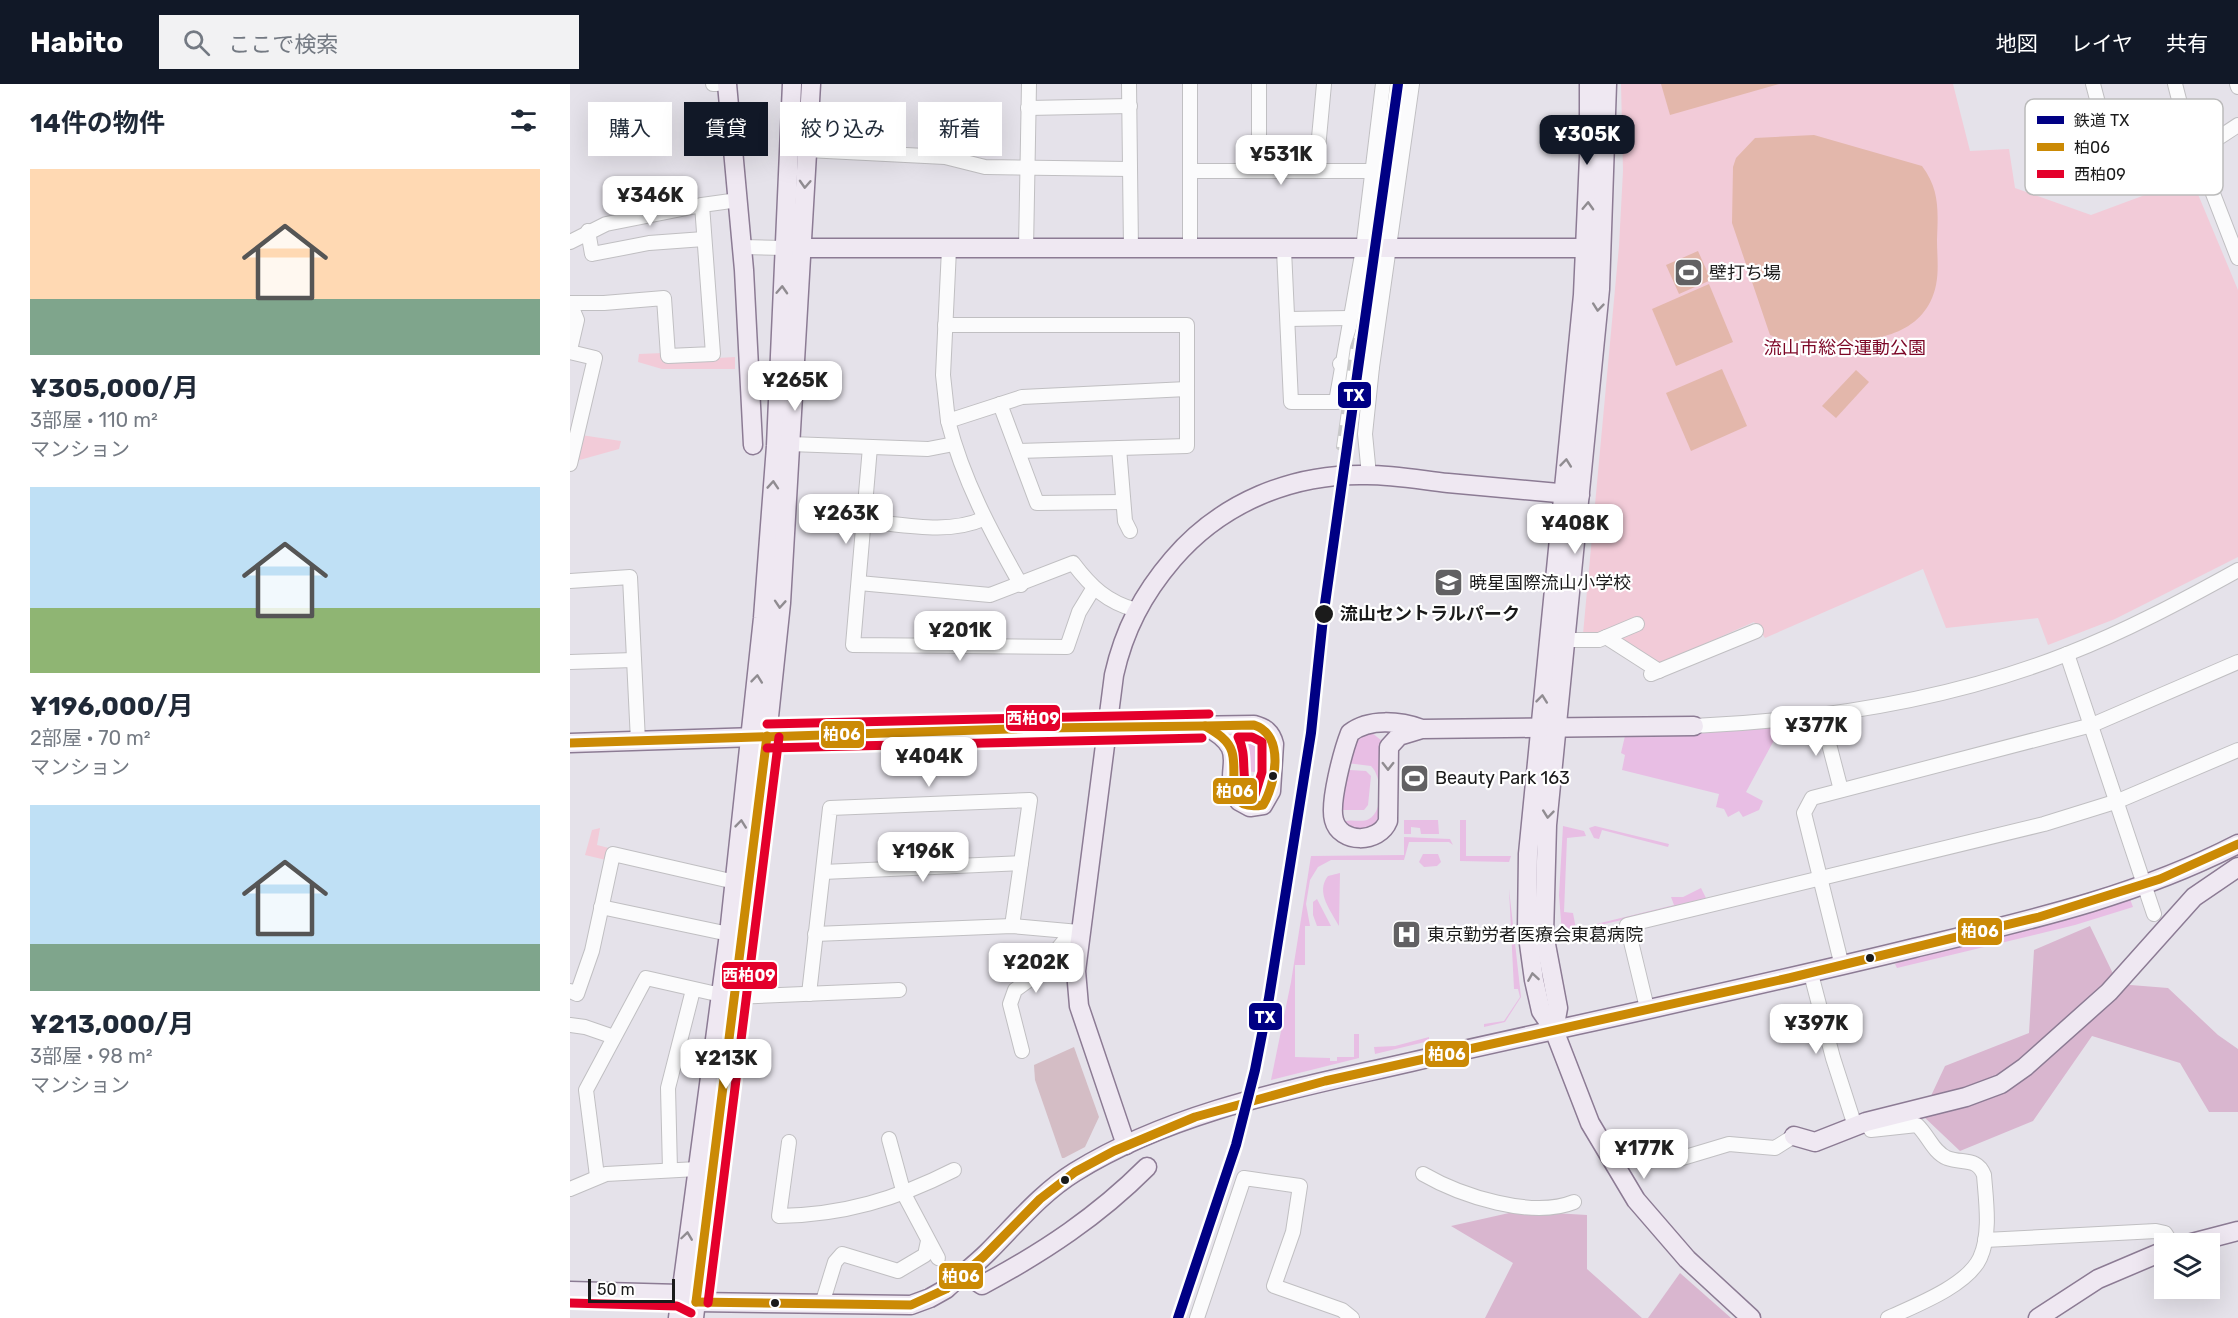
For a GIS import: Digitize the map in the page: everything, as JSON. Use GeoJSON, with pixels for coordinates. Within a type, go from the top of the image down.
{"type":"FeatureCollection","features":[{"type":"Feature","properties":{"kind":"street"},"geometry":{"type":"LineString","coordinates":[[727,84],[742,247],[753,445]]}},
{"type":"Feature","properties":{"kind":"street"},"geometry":{"type":"LineString","coordinates":[[678,1318],[690,1305],[727,996],[729,934],[735,882],[781,603],[790,444],[793,248],[792,84]]}},
{"type":"Feature","properties":{"kind":"street"},"geometry":{"type":"LineString","coordinates":[[810,102],[811,84]]}},
{"type":"Feature","properties":{"kind":"street"},"geometry":{"type":"LineString","coordinates":[[1026,249],[1029,84]]}},
{"type":"Feature","properties":{"kind":"street"},"geometry":{"type":"LineString","coordinates":[[1129,84],[1131,249]]}},
{"type":"Feature","properties":{"kind":"street"},"geometry":{"type":"LineString","coordinates":[[1190,84],[1190,248]]}},
{"type":"Feature","properties":{"kind":"street"},"geometry":{"type":"LineString","coordinates":[[1259,84],[1259,170]]}},
{"type":"Feature","properties":{"kind":"street"},"geometry":{"type":"LineString","coordinates":[[1316,170],[1324,84]]}},
{"type":"Feature","properties":{"kind":"street"},"geometry":{"type":"LineString","coordinates":[[1284,249],[1291,402],[1336,402],[1340,364],[1363,249],[1383,84]]}},
{"type":"Feature","properties":{"kind":"street"},"geometry":{"type":"LineString","coordinates":[[1369,475],[1365,434],[1372,367],[1412,84]]}},
{"type":"Feature","properties":{"kind":"street"},"geometry":{"type":"LineString","coordinates":[[1589,84],[1595,248]]}},
{"type":"Feature","properties":{"kind":"street"},"geometry":{"type":"LineString","coordinates":[[1607,84],[1595,248],[1548,729],[1547,825],[1543,895],[1544,934],[1558,1008],[1554,1030],[1590,1123],[1636,1200],[1687,1259],[1751,1318]]}},
{"type":"Feature","properties":{"kind":"street"},"geometry":{"type":"LineString","coordinates":[[2093,84],[2097,99]]}},
{"type":"Feature","properties":{"kind":"street"},"geometry":{"type":"LineString","coordinates":[[2175,84],[2179,99]]}},
{"type":"Feature","properties":{"kind":"street"},"geometry":{"type":"LineString","coordinates":[[1028,108],[1130,106]]}},
{"type":"Feature","properties":{"kind":"street"},"geometry":{"type":"LineString","coordinates":[[2223,135],[2238,125]]}},
{"type":"Feature","properties":{"kind":"street"},"geometry":{"type":"LineString","coordinates":[[906,155],[945,157],[985,167],[1130,169]]}},
{"type":"Feature","properties":{"kind":"street"},"geometry":{"type":"LineString","coordinates":[[690,1305],[697,1169],[754,859],[776,446],[793,248],[806,156]]}},
{"type":"Feature","properties":{"kind":"street"},"geometry":{"type":"LineString","coordinates":[[1190,171],[1372,171]]}},
{"type":"Feature","properties":{"kind":"street"},"geometry":{"type":"LineString","coordinates":[[2214,195],[2238,258]]}},
{"type":"Feature","properties":{"kind":"street"},"geometry":{"type":"LineString","coordinates":[[570,242],[588,231],[624,219],[738,200]]}},
{"type":"Feature","properties":{"kind":"street"},"geometry":{"type":"LineString","coordinates":[[570,464],[574,436],[595,358],[570,351],[577,320],[570,303],[604,303],[664,298],[668,356],[712,354],[702,205]]}},
{"type":"Feature","properties":{"kind":"street"},"geometry":{"type":"LineString","coordinates":[[588,231],[592,254],[649,243],[704,239]]}},
{"type":"Feature","properties":{"kind":"street"},"geometry":{"type":"LineString","coordinates":[[742,247],[1595,248]]}},
{"type":"Feature","properties":{"kind":"street"},"geometry":{"type":"LineString","coordinates":[[949,249],[943,375],[948,421],[954,444],[983,519],[1021,585]]}},
{"type":"Feature","properties":{"kind":"street"},"geometry":{"type":"LineString","coordinates":[[1288,319],[1349,318]]}},
{"type":"Feature","properties":{"kind":"street"},"geometry":{"type":"LineString","coordinates":[[945,326],[1187,326],[1187,446],[1018,451]]}},
{"type":"Feature","properties":{"kind":"street"},"geometry":{"type":"LineString","coordinates":[[1340,364],[1372,367]]}},
{"type":"Feature","properties":{"kind":"street"},"geometry":{"type":"LineString","coordinates":[[948,421],[1022,397],[1187,389]]}},
{"type":"Feature","properties":{"kind":"street"},"geometry":{"type":"LineString","coordinates":[[1000,404],[1037,503],[1123,502]]}},
{"type":"Feature","properties":{"kind":"street"},"geometry":{"type":"LineString","coordinates":[[790,444],[928,449],[954,444]]}},
{"type":"Feature","properties":{"kind":"street"},"geometry":{"type":"LineString","coordinates":[[870,447],[853,645],[1067,647],[1078,612],[1093,589]]}},
{"type":"Feature","properties":{"kind":"street"},"geometry":{"type":"LineString","coordinates":[[1119,448],[1125,521],[1130,531]]}},
{"type":"Feature","properties":{"kind":"street"},"geometry":{"type":"LineString","coordinates":[[1126,1145],[1079,1006],[1076,971],[1119,655],[1136,610],[1156,578],[1188,541],[1229,510],[1265,493],[1303,481],[1369,475],[1571,494]]}},
{"type":"Feature","properties":{"kind":"street"},"geometry":{"type":"LineString","coordinates":[[1548,729],[1566,640],[1571,494]]}},
{"type":"Feature","properties":{"kind":"street"},"geometry":{"type":"LineString","coordinates":[[864,521],[961,527],[983,519]]}},
{"type":"Feature","properties":{"kind":"street"},"geometry":{"type":"LineString","coordinates":[[859,584],[979,595],[1001,593],[1073,563],[1093,589],[1109,600],[1136,610]]}},
{"type":"Feature","properties":{"kind":"street"},"geometry":{"type":"LineString","coordinates":[[1422,729],[1408,724],[1366,724],[1350,733],[1332,812],[1335,825],[1348,835],[1372,837],[1385,829],[1388,820],[1388,753],[1392,743],[1399,736],[1422,729],[1694,726],[1822,717],[1937,694],[2004,676],[2067,654],[2169,608],[2238,570]]}},
{"type":"Feature","properties":{"kind":"street"},"geometry":{"type":"LineString","coordinates":[[570,581],[630,578],[638,741]]}},
{"type":"Feature","properties":{"kind":"street"},"geometry":{"type":"LineString","coordinates":[[1566,640],[1599,640],[1637,624]]}},
{"type":"Feature","properties":{"kind":"street"},"geometry":{"type":"LineString","coordinates":[[1606,638],[1655,673],[1756,632]]}},
{"type":"Feature","properties":{"kind":"street"},"geometry":{"type":"LineString","coordinates":[[2067,654],[2154,914]]}},
{"type":"Feature","properties":{"kind":"street"},"geometry":{"type":"LineString","coordinates":[[570,662],[634,660]]}},
{"type":"Feature","properties":{"kind":"street"},"geometry":{"type":"LineString","coordinates":[[1842,966],[1804,813],[1812,798],[2092,725],[2238,662]]}},
{"type":"Feature","properties":{"kind":"street"},"geometry":{"type":"LineString","coordinates":[[1822,717],[1841,790]]}},
{"type":"Feature","properties":{"kind":"street"},"geometry":{"type":"LineString","coordinates":[[570,743],[1246,724],[1266,729],[1275,744],[1272,791],[1263,805],[1245,806],[1236,796],[1233,751],[1227,740],[1204,726]]}},
{"type":"Feature","properties":{"kind":"street"},"geometry":{"type":"LineString","coordinates":[[1233,751],[1246,724]]}},
{"type":"Feature","properties":{"kind":"street"},"geometry":{"type":"LineString","coordinates":[[1366,724],[1392,743]]}},
{"type":"Feature","properties":{"kind":"street"},"geometry":{"type":"LineString","coordinates":[[1647,1008],[1627,925],[1980,840],[2118,801],[2238,750]]}},
{"type":"Feature","properties":{"kind":"street"},"geometry":{"type":"LineString","coordinates":[[809,994],[830,808],[1030,800],[1012,926]]}},
{"type":"Feature","properties":{"kind":"street"},"geometry":{"type":"LineString","coordinates":[[570,1292],[690,1305],[911,1305],[938,1294],[964,1273],[1055,1186],[1126,1145],[1224,1108],[1647,1008],[1811,974],[2063,912],[2145,886],[2193,867],[2238,844]]}},
{"type":"Feature","properties":{"kind":"street"},"geometry":{"type":"LineString","coordinates":[[570,991],[577,994],[592,951],[613,855],[735,882]]}},
{"type":"Feature","properties":{"kind":"street"},"geometry":{"type":"LineString","coordinates":[[823,872],[1021,863]]}},
{"type":"Feature","properties":{"kind":"street"},"geometry":{"type":"LineString","coordinates":[[1679,1159],[1729,1144],[1775,1148],[1794,1136],[1815,1142],[1861,1124],[1983,1092],[2014,1076],[2109,992],[2194,897],[2238,867]]}},
{"type":"Feature","properties":{"kind":"street"},"geometry":{"type":"LineString","coordinates":[[601,907],[729,934]]}},
{"type":"Feature","properties":{"kind":"street"},"geometry":{"type":"LineString","coordinates":[[815,934],[1012,926],[1079,936]]}},
{"type":"Feature","properties":{"kind":"street"},"geometry":{"type":"LineString","coordinates":[[1022,1051],[1010,1005],[1015,990],[1037,974],[1065,940],[1079,936]]}},
{"type":"Feature","properties":{"kind":"street"},"geometry":{"type":"LineString","coordinates":[[1811,974],[1833,1058],[1861,1124],[1871,1130],[1917,1125],[1940,1153],[1947,1158],[1975,1162],[1981,1167],[1985,1186],[1985,1240],[1978,1261],[1952,1285],[1933,1298],[1888,1318]]}},
{"type":"Feature","properties":{"kind":"street"},"geometry":{"type":"LineString","coordinates":[[597,1176],[585,1090],[646,978],[727,996],[899,990]]}},
{"type":"Feature","properties":{"kind":"street"},"geometry":{"type":"LineString","coordinates":[[670,1170],[668,1088],[693,990]]}},
{"type":"Feature","properties":{"kind":"street"},"geometry":{"type":"LineString","coordinates":[[570,1025],[614,1036]]}},
{"type":"Feature","properties":{"kind":"street"},"geometry":{"type":"LineString","coordinates":[[889,1138],[904,1194],[938,1258]]}},
{"type":"Feature","properties":{"kind":"street"},"geometry":{"type":"LineString","coordinates":[[789,1142],[779,1216],[827,1214],[904,1194],[954,1170]]}},
{"type":"Feature","properties":{"kind":"street"},"geometry":{"type":"LineString","coordinates":[[964,1273],[982,1285],[1037,1256],[1110,1202],[1147,1167]]}},
{"type":"Feature","properties":{"kind":"street"},"geometry":{"type":"LineString","coordinates":[[570,1189],[597,1176],[697,1169]]}},
{"type":"Feature","properties":{"kind":"street"},"geometry":{"type":"LineString","coordinates":[[1423,1174],[1441,1184],[1465,1192],[1534,1209],[1559,1208],[1574,1202]]}},
{"type":"Feature","properties":{"kind":"street"},"geometry":{"type":"LineString","coordinates":[[1197,1318],[1244,1178],[1300,1186],[1293,1232],[1275,1286],[1342,1310],[1352,1318]]}},
{"type":"Feature","properties":{"kind":"street"},"geometry":{"type":"LineString","coordinates":[[1985,1240],[2156,1231],[2165,1233]]}},
{"type":"Feature","properties":{"kind":"street"},"geometry":{"type":"LineString","coordinates":[[2220,1236],[2238,1231]]}},
{"type":"Feature","properties":{"kind":"street"},"geometry":{"type":"LineString","coordinates":[[822,1304],[835,1262],[842,1254],[898,1271],[925,1255],[928,1241]]}},
{"type":"Feature","properties":{"kind":"street"},"geometry":{"type":"LineString","coordinates":[[2038,1318],[2098,1279],[2154,1255]]}},
{"type":"Feature","properties":{"kind":"shaded area"},"geometry":{"type":"Polygon","coordinates":[[[1661,84],[1779,84],[1670,115],[1661,84]]]}},
{"type":"Feature","properties":{"kind":"shaded area"},"geometry":{"type":"Polygon","coordinates":[[[1814,135],[1922,166],[1932,184],[1937,201],[1936,285],[1931,301],[1922,314],[1899,331],[1869,339],[1821,343],[1795,342],[1770,335],[1732,223],[1733,167],[1736,158],[1755,138],[1814,135]]]}},
{"type":"Feature","properties":{"kind":"shaded area","name":"壁打ち場"},"geometry":{"type":"Polygon","coordinates":[[[1698,251],[1711,280],[1679,294],[1666,265],[1698,251]]]}},
{"type":"Feature","properties":{"kind":"shaded area"},"geometry":{"type":"Polygon","coordinates":[[[1709,284],[1733,342],[1676,366],[1652,309],[1709,284]]]}},
{"type":"Feature","properties":{"kind":"shaded area"},"geometry":{"type":"Polygon","coordinates":[[[1722,369],[1747,426],[1691,451],[1666,393],[1722,369]]]}},
{"type":"Feature","properties":{"kind":"shaded area"},"geometry":{"type":"Polygon","coordinates":[[[1856,370],[1869,382],[1836,418],[1822,406],[1856,370]]]}},
{"type":"Feature","properties":{"kind":"shaded area"},"geometry":{"type":"Polygon","coordinates":[[[1775,727],[1779,731],[1746,792],[1763,801],[1759,810],[1743,817],[1739,811],[1728,817],[1724,809],[1716,807],[1719,794],[1622,770],[1625,755],[1621,753],[1625,736],[1775,727]]]}},
{"type":"Feature","properties":{"kind":"shaded area"},"geometry":{"type":"Polygon","coordinates":[[[1246,730],[1261,734],[1266,745],[1267,774],[1240,770],[1240,748],[1246,730]]]}},
{"type":"Feature","properties":{"kind":"shaded area"},"geometry":{"type":"Polygon","coordinates":[[[1371,732],[1382,741],[1384,790],[1375,824],[1367,829],[1361,829],[1352,827],[1345,821],[1366,820],[1374,815],[1379,801],[1379,785],[1371,766],[1347,763],[1360,734],[1371,732]]]}},
{"type":"Feature","properties":{"kind":"shaded area"},"geometry":{"type":"Polygon","coordinates":[[[1366,771],[1371,776],[1368,805],[1364,810],[1343,810],[1339,807],[1346,772],[1366,771]]]}},
{"type":"Feature","properties":{"kind":"shaded area"},"geometry":{"type":"Polygon","coordinates":[[[1404,820],[1438,820],[1439,834],[1421,834],[1420,828],[1411,827],[1411,834],[1404,834],[1404,820]]]}},
{"type":"Feature","properties":{"kind":"shaded area"},"geometry":{"type":"Polygon","coordinates":[[[1460,820],[1466,820],[1466,856],[1511,856],[1509,862],[1460,861],[1460,820]]]}},
{"type":"Feature","properties":{"kind":"shaded area"},"geometry":{"type":"Polygon","coordinates":[[[1563,826],[1584,831],[1586,836],[1567,838],[1564,912],[1573,913],[1576,929],[1674,905],[1671,897],[1683,897],[1701,888],[1707,900],[1562,934],[1559,895],[1563,826]]]}},
{"type":"Feature","properties":{"kind":"shaded area"},"geometry":{"type":"Polygon","coordinates":[[[1595,826],[1669,844],[1668,847],[1602,830],[1599,839],[1594,838],[1589,828],[1595,826]]]}},
{"type":"Feature","properties":{"kind":"shaded area"},"geometry":{"type":"Polygon","coordinates":[[[1404,837],[1450,839],[1453,845],[1449,842],[1409,842],[1404,860],[1331,860],[1318,867],[1310,880],[1306,904],[1310,926],[1305,926],[1305,965],[1295,965],[1295,1057],[1330,1058],[1330,1061],[1337,1061],[1337,1057],[1354,1057],[1354,1034],[1359,1034],[1359,1058],[1271,1080],[1291,982],[1311,856],[1404,855],[1404,837]]]}},
{"type":"Feature","properties":{"kind":"shaded area"},"geometry":{"type":"Polygon","coordinates":[[[1423,854],[1438,854],[1441,862],[1437,866],[1424,867],[1419,862],[1423,854]]]}},
{"type":"Feature","properties":{"kind":"shaded area"},"geometry":{"type":"Polygon","coordinates":[[[1340,873],[1339,926],[1326,901],[1323,888],[1328,876],[1340,873]]]}},
{"type":"Feature","properties":{"kind":"shaded area"},"geometry":{"type":"Polygon","coordinates":[[[1509,889],[1521,997],[1505,1022],[1484,1027],[1484,1024],[1504,1021],[1520,997],[1518,989],[1514,989],[1509,889]]]}},
{"type":"Feature","properties":{"kind":"shaded area"},"geometry":{"type":"Polygon","coordinates":[[[1317,899],[1331,926],[1317,926],[1313,915],[1313,902],[1317,899]]]}},
{"type":"Feature","properties":{"kind":"shaded area"},"geometry":{"type":"Polygon","coordinates":[[[2130,899],[2133,907],[2075,925],[1897,968],[1895,964],[1907,957],[2130,899]]]}},
{"type":"Feature","properties":{"kind":"shaded area"},"geometry":{"type":"Polygon","coordinates":[[[2090,926],[2118,984],[2168,988],[2218,1035],[2238,1049],[2238,1112],[2209,1112],[2180,1063],[2092,1036],[2033,1121],[1960,1151],[1922,1115],[1945,1066],[2029,1033],[2034,950],[2090,926]]]}},
{"type":"Feature","properties":{"kind":"shaded area"},"geometry":{"type":"Polygon","coordinates":[[[1429,1037],[1429,1041],[1375,1054],[1374,1047],[1395,1046],[1429,1037]]]}},
{"type":"Feature","properties":{"kind":"shaded area"},"geometry":{"type":"Polygon","coordinates":[[[1074,1047],[1099,1117],[1085,1147],[1062,1158],[1035,1080],[1034,1065],[1074,1047]]]}},
{"type":"Feature","properties":{"kind":"shaded area"},"geometry":{"type":"Polygon","coordinates":[[[1518,1211],[1587,1215],[1587,1269],[1642,1318],[1485,1318],[1513,1263],[1451,1226],[1518,1211]]]}},
{"type":"Feature","properties":{"kind":"shaded area"},"geometry":{"type":"Polygon","coordinates":[[[1680,1273],[1731,1318],[1648,1318],[1680,1273]]]}},
{"type":"Feature","properties":{"kind":"green space","name":"流山市総合運動公園"},"geometry":{"type":"Polygon","coordinates":[[[1621,84],[1953,84],[1970,151],[2009,149],[2015,188],[2025,192],[2025,195],[2035,195],[2091,215],[2145,195],[2198,195],[2238,290],[2238,557],[2115,619],[2048,645],[2038,618],[1946,628],[1923,569],[1765,638],[1754,622],[1659,664],[1583,634],[1619,246],[1623,171],[1621,84]]]}},
{"type":"Feature","properties":{"kind":"green space"},"geometry":{"type":"Polygon","coordinates":[[[663,353],[664,361],[735,357],[735,369],[662,369],[638,362],[639,354],[663,353]]]}},
{"type":"Feature","properties":{"kind":"green space"},"geometry":{"type":"Polygon","coordinates":[[[581,435],[621,441],[619,449],[576,461],[581,435]]]}},
{"type":"Feature","properties":{"kind":"green space"},"geometry":{"type":"Polygon","coordinates":[[[600,828],[597,845],[609,848],[606,860],[585,855],[592,830],[600,828]]]}},
{"type":"Feature","properties":{"kind":"railway"},"geometry":{"type":"LineString","coordinates":[[1339,447],[1353,347],[1367,305]]}},
{"type":"Feature","properties":{"kind":"rail line","name":"TX"},"geometry":{"type":"LineString","coordinates":[[1178,1318],[1236,1145],[1255,1070],[1269,998],[1311,733],[1323,618],[1398,84]]}},
{"type":"Feature","properties":{"kind":"transit line","name":"西柏09"},"geometry":{"type":"LineString","coordinates":[[767,724],[1209,714]]}},
{"type":"Feature","properties":{"kind":"transit line","name":"柏06"},"geometry":{"type":"LineString","coordinates":[[1254,725],[1264,730],[1270,739],[1275,760],[1268,796],[1263,805],[1250,806],[1241,803],[1234,790],[1234,761],[1228,743],[1205,726],[1254,725]]}},
{"type":"Feature","properties":{"kind":"transit line","name":"柏06"},"geometry":{"type":"LineString","coordinates":[[570,743],[1041,728],[1205,726]]}},
{"type":"Feature","properties":{"kind":"transit line","name":"柏06"},"geometry":{"type":"LineString","coordinates":[[696,1302],[767,736]]}},
{"type":"Feature","properties":{"kind":"transit line","name":"西柏09"},"geometry":{"type":"LineString","coordinates":[[708,1303],[779,737]]}},
{"type":"Feature","properties":{"kind":"transit line","name":"西柏09"},"geometry":{"type":"LineString","coordinates":[[1238,737],[1252,737],[1262,742],[1262,772],[1255,795],[1248,792],[1244,778],[1243,751],[1238,737]]}},
{"type":"Feature","properties":{"kind":"transit line","name":"西柏09"},"geometry":{"type":"LineString","coordinates":[[767,748],[1202,738]]}},
{"type":"Feature","properties":{"kind":"transit line","name":"柏06"},"geometry":{"type":"LineString","coordinates":[[696,1302],[911,1305],[946,1289],[983,1257],[1040,1199],[1075,1172],[1114,1151],[1195,1117],[1325,1081],[1789,978],[2039,917],[2160,879],[2238,844]]}},
{"type":"Feature","properties":{"kind":"transit line","name":"西柏09"},"geometry":{"type":"LineString","coordinates":[[570,1303],[677,1306],[691,1313]]}},
{"type":"Feature","properties":{"kind":"place","name":"壁打ち場"},"geometry":{"type":"Point","coordinates":[1688,273]}},
{"type":"Feature","properties":{"kind":"place","name":"暁星国際流山小学校"},"geometry":{"type":"Point","coordinates":[1448,583]}},
{"type":"Feature","properties":{"kind":"place","name":"流山セントラルパーク"},"geometry":{"type":"Point","coordinates":[1324,614]}},
{"type":"Feature","properties":{"kind":"place","name":"Beauty Park 163"},"geometry":{"type":"Point","coordinates":[1414,778]}},
{"type":"Feature","properties":{"kind":"place","name":"東京勤労者医療会東葛病院"},"geometry":{"type":"Point","coordinates":[1406,935]}}]}
